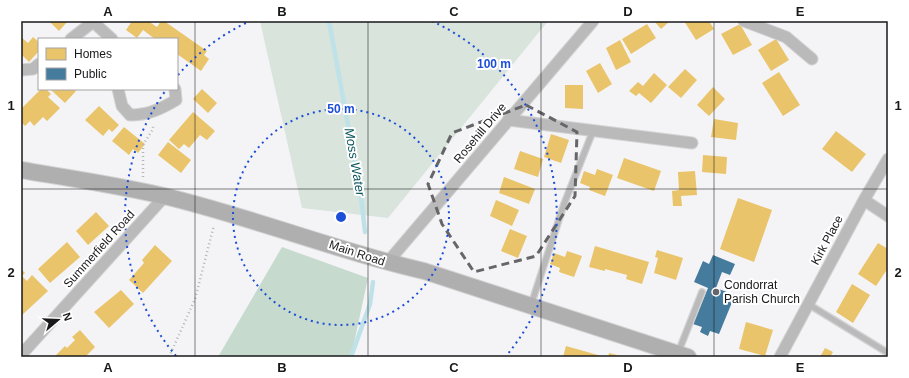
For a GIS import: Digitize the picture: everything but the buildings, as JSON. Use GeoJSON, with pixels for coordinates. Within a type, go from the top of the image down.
{"type":"FeatureCollection","features":[{"type":"Feature","properties":{"kind":"street"},"geometry":{"type":"LineString","coordinates":[[71,38],[92,21],[111,38]]}},
{"type":"Feature","properties":{"kind":"street","name":"Rosehill Drive"},"geometry":{"type":"LineString","coordinates":[[387,263],[593,21]]}},
{"type":"Feature","properties":{"kind":"street"},"geometry":{"type":"LineString","coordinates":[[744,21],[786,37],[812,59]]}},
{"type":"Feature","properties":{"kind":"street"},"geometry":{"type":"LineString","coordinates":[[21,70],[32,69],[38,65]]}},
{"type":"Feature","properties":{"kind":"street"},"geometry":{"type":"LineString","coordinates":[[118,90],[122,106],[130,115],[141,115],[161,110],[176,100],[175,90]]}},
{"type":"Feature","properties":{"kind":"street"},"geometry":{"type":"LineString","coordinates":[[508,120],[692,143]]}},
{"type":"Feature","properties":{"kind":"street","name":"Kirk Place"},"geometry":{"type":"LineString","coordinates":[[780,357],[864,200],[888,159]]}},
{"type":"Feature","properties":{"kind":"street","name":"Main Road"},"geometry":{"type":"LineString","coordinates":[[21,170],[164,196],[283,229],[387,263],[424,271],[530,307],[683,355]]}},
{"type":"Feature","properties":{"kind":"street","name":"Summerfield Road"},"geometry":{"type":"LineString","coordinates":[[21,355],[164,196]]}},
{"type":"Feature","properties":{"kind":"street"},"geometry":{"type":"LineString","coordinates":[[864,200],[888,216]]}},
{"type":"Feature","properties":{"kind":"lane"},"geometry":{"type":"LineString","coordinates":[[530,307],[564,204],[593,131]]}},
{"type":"Feature","properties":{"kind":"lane"},"geometry":{"type":"LineString","coordinates":[[683,355],[702,292]]}},
{"type":"Feature","properties":{"kind":"lane"},"geometry":{"type":"LineString","coordinates":[[808,304],[888,354]]}},
{"type":"Feature","properties":{"kind":"path"},"geometry":{"type":"LineString","coordinates":[[142,192],[143,145],[153,129],[152,112]]}},
{"type":"Feature","properties":{"kind":"path"},"geometry":{"type":"LineString","coordinates":[[169,357],[195,299],[218,211]]}},
{"type":"Feature","properties":{"kind":"highlighted area"},"geometry":{"type":"Polygon","coordinates":[[[526,105],[577,132],[575,196],[536,256],[474,272],[442,224],[428,184],[452,133],[526,105]]]}},
{"type":"Feature","properties":{"kind":"shaded area"},"geometry":{"type":"Polygon","coordinates":[[[260,21],[548,21],[388,218],[302,208],[260,21]]]}},
{"type":"Feature","properties":{"kind":"green space"},"geometry":{"type":"Polygon","coordinates":[[[282,247],[368,278],[351,357],[218,357],[282,247]]]}},
{"type":"Feature","properties":{"kind":"waterway","name":"Moss Water"},"geometry":{"type":"LineString","coordinates":[[329,21],[361,196],[365,232]]}},
{"type":"Feature","properties":{"kind":"waterway","name":"Moss Water"},"geometry":{"type":"LineString","coordinates":[[351,357],[370,304],[373,282]]}},
{"type":"Feature","properties":{"kind":"place","name":"Condorrat Parish Church"},"geometry":{"type":"Point","coordinates":[716,292]}}]}
